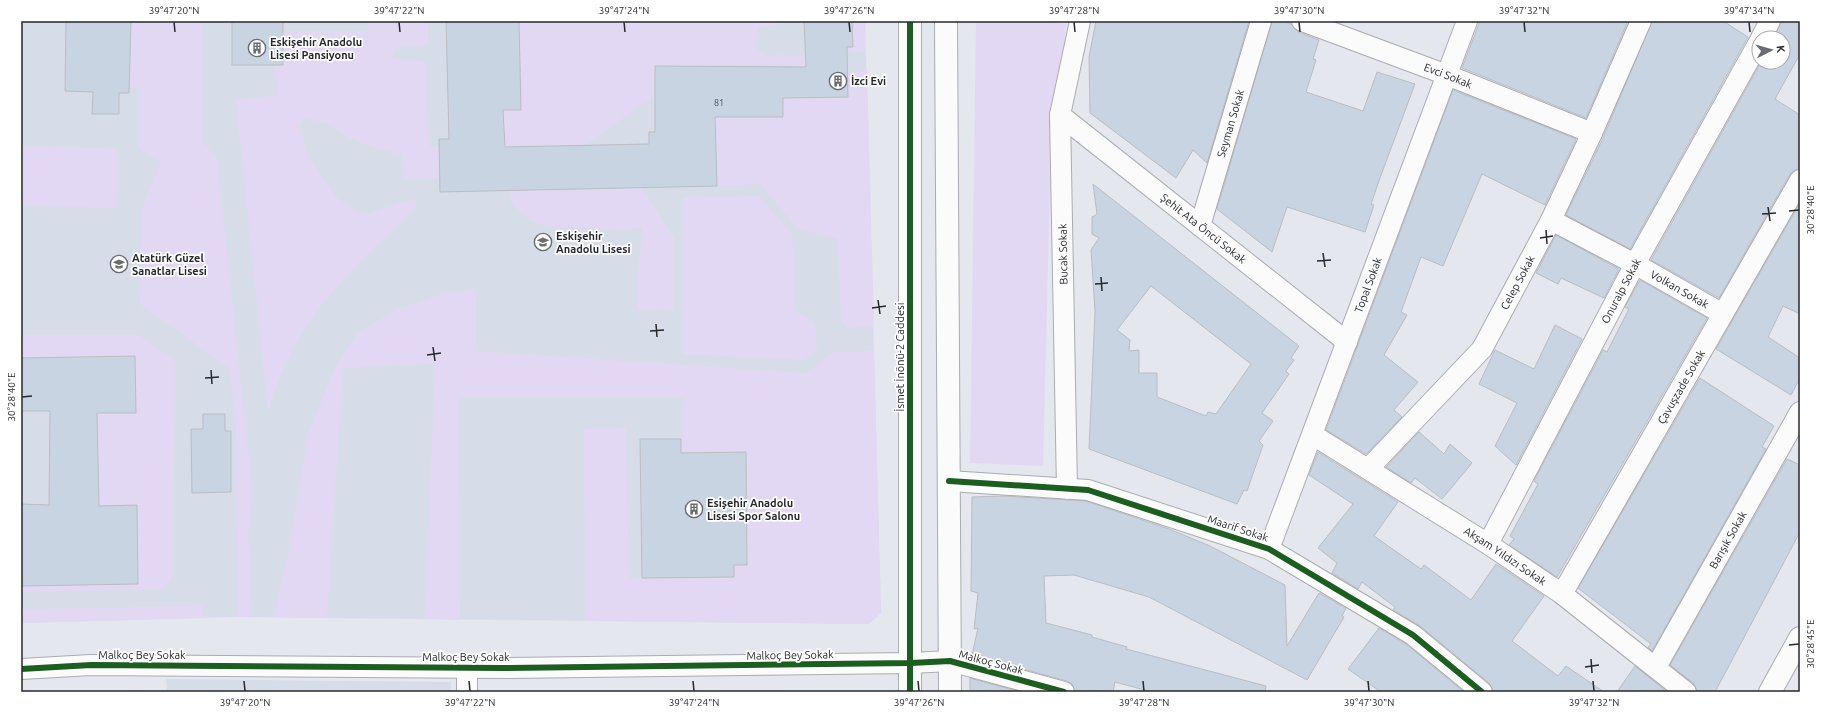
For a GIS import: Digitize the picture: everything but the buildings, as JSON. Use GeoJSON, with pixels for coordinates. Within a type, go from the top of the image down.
{"type":"FeatureCollection","features":[{"type":"Feature","properties":{"kind":"main road","name":"İsmet İnönü-2 Caddesi"},"geometry":{"type":"LineString","coordinates":[[910,21],[910,692]]}},
{"type":"Feature","properties":{"kind":"main road"},"geometry":{"type":"LineString","coordinates":[[946,21],[950,692]]}},
{"type":"Feature","properties":{"kind":"main road"},"geometry":{"type":"LineString","coordinates":[[1770,692],[1800,638]]}},
{"type":"Feature","properties":{"kind":"street","name":"Bucak Sokak"},"geometry":{"type":"LineString","coordinates":[[1067,489],[1060,115],[1080,21]]}},
{"type":"Feature","properties":{"kind":"street","name":"Seyman Sokak"},"geometry":{"type":"LineString","coordinates":[[1200,226],[1261,21]]}},
{"type":"Feature","properties":{"kind":"street","name":"Evci Sokak"},"geometry":{"type":"LineString","coordinates":[[1302,21],[1447,75],[1592,133]]}},
{"type":"Feature","properties":{"kind":"street","name":"Topal Sokak"},"geometry":{"type":"LineString","coordinates":[[1270,549],[1467,21]]}},
{"type":"Feature","properties":{"kind":"street","name":"Celep Sokak"},"geometry":{"type":"LineString","coordinates":[[1368,469],[1482,349],[1551,220],[1592,133],[1641,21]]}},
{"type":"Feature","properties":{"kind":"street"},"geometry":{"type":"LineString","coordinates":[[1765,30],[1770,21]]}},
{"type":"Feature","properties":{"kind":"street","name":"Onuralp Sokak"},"geometry":{"type":"LineString","coordinates":[[1488,544],[1636,264],[1751,56]]}},
{"type":"Feature","properties":{"kind":"street","name":"Şehit Ata Öncü Sokak"},"geometry":{"type":"LineString","coordinates":[[1060,115],[1346,342]]}},
{"type":"Feature","properties":{"kind":"street","name":"Çavuşzade Sokak"},"geometry":{"type":"LineString","coordinates":[[1562,594],[1800,180]]}},
{"type":"Feature","properties":{"kind":"street","name":"Volkan Sokak"},"geometry":{"type":"LineString","coordinates":[[1551,220],[1636,264],[1723,314]]}},
{"type":"Feature","properties":{"kind":"street","name":"Barışık Sokak"},"geometry":{"type":"LineString","coordinates":[[1656,667],[1800,412]]}},
{"type":"Feature","properties":{"kind":"street","name":"Akşam Yıldızı Sokak"},"geometry":{"type":"LineString","coordinates":[[1313,435],[1488,544],[1562,594],[1686,692]]}},
{"type":"Feature","properties":{"kind":"street","name":"Maarif Sokak"},"geometry":{"type":"LineString","coordinates":[[949,481],[1088,490],[1270,549],[1413,635],[1482,692]]}},
{"type":"Feature","properties":{"kind":"street","name":"Malkoç Sokak"},"geometry":{"type":"LineString","coordinates":[[911,663],[950,661],[1064,692]]}},
{"type":"Feature","properties":{"kind":"street","name":"Malkoç Bey Sokak"},"geometry":{"type":"LineString","coordinates":[[21,669],[91,665],[467,667],[911,663]]}},
{"type":"Feature","properties":{"kind":"street"},"geometry":{"type":"LineString","coordinates":[[467,667],[467,692]]}},
{"type":"Feature","properties":{"kind":"shaded area","name":"Eskişehir Anadolu Lisesi"},"geometry":{"type":"Polygon","coordinates":[[[21,21],[865,21],[881,613],[869,624],[237,617],[21,623],[21,21]]]}},
{"type":"Feature","properties":{"kind":"shaded area"},"geometry":{"type":"Polygon","coordinates":[[[131,21],[201,21],[202,141],[217,159],[253,497],[248,532],[252,617],[237,617],[236,423],[230,369],[140,304],[141,210],[161,163],[139,148],[139,89],[129,88],[131,21]]]}},
{"type":"Feature","properties":{"kind":"shaded area"},"geometry":{"type":"Polygon","coordinates":[[[368,21],[428,21],[428,46],[397,47],[392,58],[425,62],[429,146],[439,145],[439,178],[404,178],[402,154],[378,149],[352,139],[328,124],[304,118],[300,127],[310,160],[336,197],[362,215],[414,199],[417,206],[339,284],[316,312],[300,335],[288,359],[268,410],[236,99],[278,95],[274,65],[283,31],[368,31],[368,21]]]}},
{"type":"Feature","properties":{"kind":"shaded area"},"geometry":{"type":"Polygon","coordinates":[[[519,21],[781,21],[780,24],[758,28],[755,46],[764,56],[779,55],[807,57],[812,87],[812,98],[848,97],[847,74],[867,70],[874,326],[848,328],[841,320],[838,239],[799,229],[760,184],[717,186],[716,147],[705,117],[783,117],[783,66],[655,66],[655,96],[584,145],[505,147],[503,110],[521,110],[519,21]]]}},
{"type":"Feature","properties":{"kind":"shaded area"},"geometry":{"type":"Polygon","coordinates":[[[852,21],[865,21],[866,52],[853,52],[845,47],[853,46],[852,21]]]}},
{"type":"Feature","properties":{"kind":"shaded area"},"geometry":{"type":"Polygon","coordinates":[[[976,21],[1043,21],[1066,24],[1050,184],[1043,466],[970,463],[976,21]]]}},
{"type":"Feature","properties":{"kind":"shaded area"},"geometry":{"type":"Polygon","coordinates":[[[21,145],[118,149],[116,208],[21,206],[21,145]]]}},
{"type":"Feature","properties":{"kind":"shaded area"},"geometry":{"type":"Polygon","coordinates":[[[641,188],[674,237],[674,310],[638,309],[638,276],[642,228],[619,230],[549,227],[530,221],[513,205],[509,190],[641,188]]]}},
{"type":"Feature","properties":{"kind":"shaded area"},"geometry":{"type":"Polygon","coordinates":[[[759,196],[792,235],[796,312],[815,323],[817,349],[805,360],[683,354],[683,198],[759,196]]]}},
{"type":"Feature","properties":{"kind":"shaded area"},"geometry":{"type":"Polygon","coordinates":[[[476,289],[476,351],[807,373],[834,352],[874,351],[881,613],[869,624],[585,621],[584,429],[626,428],[629,578],[734,577],[734,565],[747,565],[746,452],[681,453],[684,397],[459,397],[460,620],[425,619],[435,364],[343,368],[327,618],[274,617],[292,535],[308,435],[333,372],[357,334],[399,308],[448,293],[476,289]]]}},
{"type":"Feature","properties":{"kind":"shaded area"},"geometry":{"type":"Polygon","coordinates":[[[21,335],[139,335],[175,361],[173,575],[163,589],[21,592],[21,586],[138,583],[137,505],[99,506],[97,413],[136,413],[135,356],[21,358],[21,335]]]}},
{"type":"Feature","properties":{"kind":"shaded area"},"geometry":{"type":"Polygon","coordinates":[[[203,606],[203,618],[21,623],[21,609],[203,606]]]}},
{"type":"Feature","properties":{"kind":"shaded area"},"geometry":{"type":"Polygon","coordinates":[[[166,679],[451,682],[451,692],[167,692],[166,679]]]}},
{"type":"Feature","properties":{"kind":"cycle path"},"geometry":{"type":"LineString","coordinates":[[910,21],[910,692]]}},
{"type":"Feature","properties":{"kind":"cycle path"},"geometry":{"type":"LineString","coordinates":[[949,481],[1088,490],[1269,549],[1413,635],[1482,692]]}},
{"type":"Feature","properties":{"kind":"cycle path"},"geometry":{"type":"LineString","coordinates":[[21,669],[91,665],[502,668],[911,663],[950,661],[1064,692]]}},
{"type":"Feature","properties":{"kind":"place","name":"Eskişehir Anadolu Lisesi Pansiyonu"},"geometry":{"type":"Point","coordinates":[257,48]}},
{"type":"Feature","properties":{"kind":"place","name":"İzci Evi"},"geometry":{"type":"Point","coordinates":[838,81]}},
{"type":"Feature","properties":{"kind":"place","name":"Eskişehir Anadolu Lisesi"},"geometry":{"type":"Point","coordinates":[543,242]}},
{"type":"Feature","properties":{"kind":"place","name":"Atatürk Güzel Sanatlar Lisesi"},"geometry":{"type":"Point","coordinates":[119,264]}},
{"type":"Feature","properties":{"kind":"place","name":"Esişehir Anadolu Lisesi Spor Salonu"},"geometry":{"type":"Point","coordinates":[694,509]}}]}
